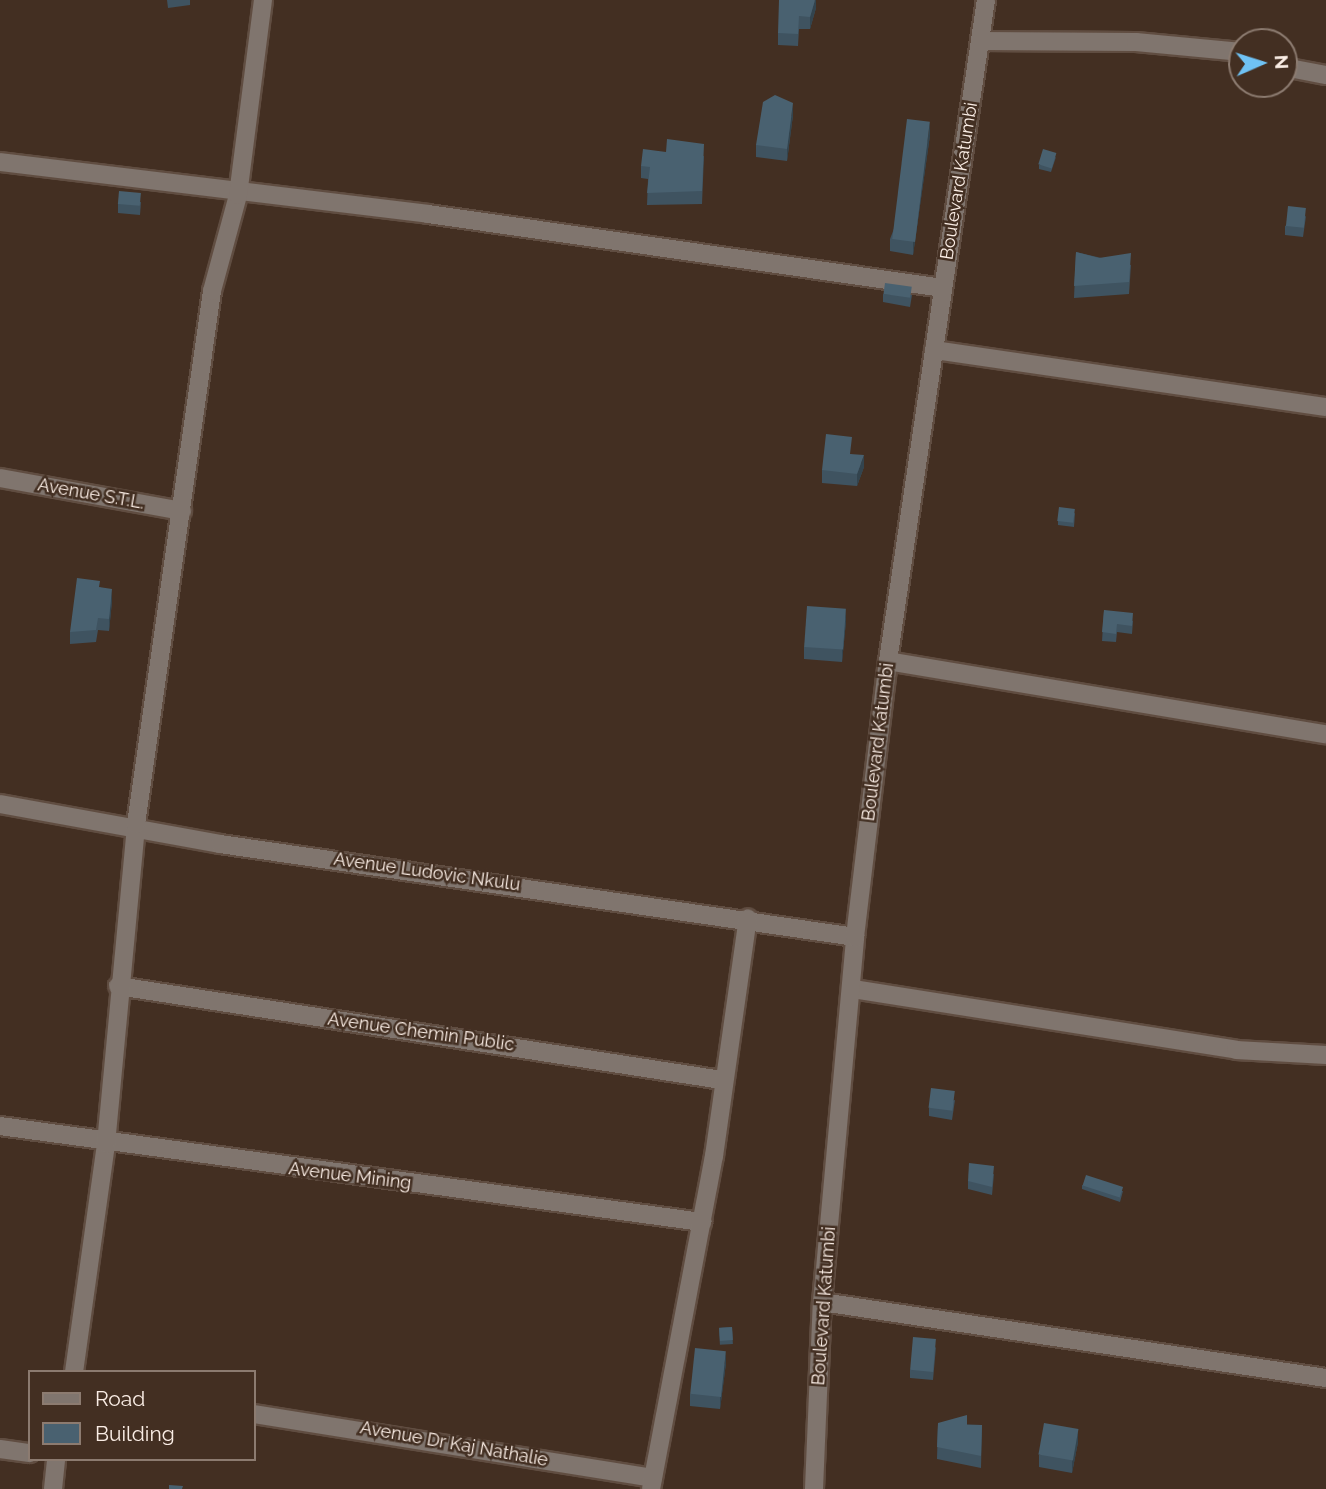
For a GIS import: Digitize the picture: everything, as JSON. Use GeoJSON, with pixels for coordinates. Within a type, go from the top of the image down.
{"type":"FeatureCollection","features":[{"type":"Feature","properties":{"kind":"street"},"geometry":{"type":"LineString","coordinates":[[74,1370],[106,1144],[118,986],[136,824],[212,291],[238,195],[263,0]]}},
{"type":"Feature","properties":{"kind":"street","name":"Boulevard Katumbi"},"geometry":{"type":"LineString","coordinates":[[814,1489],[821,1302],[853,989],[855,937],[888,661],[986,0]]}},
{"type":"Feature","properties":{"kind":"street"},"geometry":{"type":"LineString","coordinates":[[980,41],[1136,42],[1228,50]]}},
{"type":"Feature","properties":{"kind":"street"},"geometry":{"type":"LineString","coordinates":[[1298,70],[1326,75]]}},
{"type":"Feature","properties":{"kind":"street"},"geometry":{"type":"LineString","coordinates":[[0,162],[238,195],[428,214],[943,288]]}},
{"type":"Feature","properties":{"kind":"street"},"geometry":{"type":"LineString","coordinates":[[934,350],[1326,407]]}},
{"type":"Feature","properties":{"kind":"street","name":"Avenue S.T.L."},"geometry":{"type":"LineString","coordinates":[[0,478],[182,511]]}},
{"type":"Feature","properties":{"kind":"street"},"geometry":{"type":"LineString","coordinates":[[888,661],[1326,734]]}},
{"type":"Feature","properties":{"kind":"street","name":"Avenue Ludovic Nkulu"},"geometry":{"type":"LineString","coordinates":[[0,804],[136,824],[220,844],[748,918],[855,937]]}},
{"type":"Feature","properties":{"kind":"street"},"geometry":{"type":"LineString","coordinates":[[652,1484],[702,1222],[748,918]]}},
{"type":"Feature","properties":{"kind":"street","name":"Avenue Chemin Public"},"geometry":{"type":"LineString","coordinates":[[118,986],[722,1080]]}},
{"type":"Feature","properties":{"kind":"street"},"geometry":{"type":"LineString","coordinates":[[853,989],[1237,1050],[1326,1055]]}},
{"type":"Feature","properties":{"kind":"street","name":"Avenue Mining"},"geometry":{"type":"LineString","coordinates":[[0,1126],[106,1144],[702,1222]]}},
{"type":"Feature","properties":{"kind":"street"},"geometry":{"type":"LineString","coordinates":[[821,1302],[1326,1378]]}},
{"type":"Feature","properties":{"kind":"street","name":"Avenue Dr Kaj Nathalie"},"geometry":{"type":"LineString","coordinates":[[256,1414],[652,1484]]}},
{"type":"Feature","properties":{"kind":"street"},"geometry":{"type":"LineString","coordinates":[[0,1449],[28,1453]]}},
{"type":"Feature","properties":{"kind":"street"},"geometry":{"type":"LineString","coordinates":[[53,1489],[56,1461]]}},
{"type":"Feature","properties":{"kind":"building"},"geometry":{"type":"Polygon","coordinates":[[[779,0],[815,0],[810,17],[799,16],[798,34],[778,33],[779,0]]]}},
{"type":"Feature","properties":{"kind":"building"},"geometry":{"type":"Polygon","coordinates":[[[775,95],[793,103],[787,149],[756,145],[763,102],[775,95]]]}},
{"type":"Feature","properties":{"kind":"building"},"geometry":{"type":"Polygon","coordinates":[[[907,119],[930,122],[915,242],[892,239],[907,119]]]}},
{"type":"Feature","properties":{"kind":"building"},"geometry":{"type":"Polygon","coordinates":[[[667,139],[704,144],[702,191],[647,193],[650,167],[641,166],[643,149],[666,152],[667,139]]]}},
{"type":"Feature","properties":{"kind":"building"},"geometry":{"type":"Polygon","coordinates":[[[1043,149],[1056,153],[1052,168],[1038,164],[1043,149]]]}},
{"type":"Feature","properties":{"kind":"building"},"geometry":{"type":"Polygon","coordinates":[[[119,191],[141,193],[140,206],[118,204],[119,191]]]}},
{"type":"Feature","properties":{"kind":"building"},"geometry":{"type":"Polygon","coordinates":[[[1288,206],[1306,208],[1304,228],[1286,226],[1288,206]]]}},
{"type":"Feature","properties":{"kind":"building"},"geometry":{"type":"Polygon","coordinates":[[[1076,252],[1099,258],[1131,253],[1129,282],[1074,286],[1076,252]]]}},
{"type":"Feature","properties":{"kind":"building"},"geometry":{"type":"Polygon","coordinates":[[[885,283],[912,287],[910,298],[883,294],[885,283]]]}},
{"type":"Feature","properties":{"kind":"building"},"geometry":{"type":"Polygon","coordinates":[[[826,434],[852,437],[850,454],[864,455],[857,474],[822,470],[826,434]]]}},
{"type":"Feature","properties":{"kind":"building"},"geometry":{"type":"Polygon","coordinates":[[[1059,507],[1075,509],[1073,523],[1057,521],[1059,507]]]}},
{"type":"Feature","properties":{"kind":"building"},"geometry":{"type":"Polygon","coordinates":[[[77,578],[100,581],[99,587],[112,589],[109,619],[98,618],[96,630],[70,632],[77,578]]]}},
{"type":"Feature","properties":{"kind":"building"},"geometry":{"type":"Polygon","coordinates":[[[807,606],[846,609],[843,650],[804,647],[807,606]]]}},
{"type":"Feature","properties":{"kind":"building"},"geometry":{"type":"Polygon","coordinates":[[[1104,610],[1133,613],[1132,626],[1117,624],[1116,634],[1102,632],[1104,610]]]}},
{"type":"Feature","properties":{"kind":"building"},"geometry":{"type":"Polygon","coordinates":[[[931,1088],[955,1091],[952,1111],[929,1108],[931,1088]]]}},
{"type":"Feature","properties":{"kind":"building"},"geometry":{"type":"Polygon","coordinates":[[[969,1163],[994,1166],[992,1187],[968,1181],[969,1163]]]}},
{"type":"Feature","properties":{"kind":"building"},"geometry":{"type":"Polygon","coordinates":[[[1086,1175],[1123,1187],[1120,1198],[1083,1185],[1086,1175]]]}},
{"type":"Feature","properties":{"kind":"building"},"geometry":{"type":"Polygon","coordinates":[[[732,1327],[733,1340],[720,1341],[719,1328],[732,1327]]]}},
{"type":"Feature","properties":{"kind":"building"},"geometry":{"type":"Polygon","coordinates":[[[913,1337],[936,1339],[933,1372],[910,1370],[913,1337]]]}},
{"type":"Feature","properties":{"kind":"building"},"geometry":{"type":"Polygon","coordinates":[[[695,1348],[726,1351],[721,1397],[690,1394],[695,1348]]]}},
{"type":"Feature","properties":{"kind":"building"},"geometry":{"type":"Polygon","coordinates":[[[967,1415],[967,1425],[982,1425],[981,1456],[937,1447],[938,1423],[967,1415]]]}},
{"type":"Feature","properties":{"kind":"building"},"geometry":{"type":"Polygon","coordinates":[[[1044,1423],[1078,1429],[1073,1461],[1038,1455],[1044,1423]]]}},
{"type":"Feature","properties":{"kind":"building"},"geometry":{"type":"Polygon","coordinates":[[[169,1485],[183,1486],[182,1489],[169,1489],[169,1485]]]}}]}
